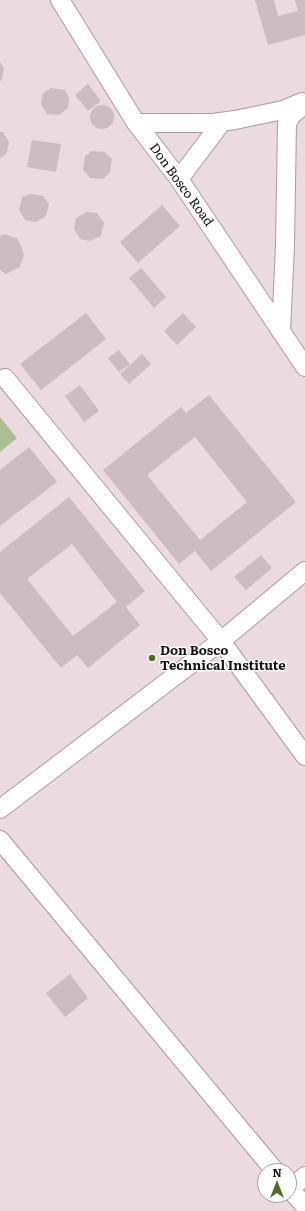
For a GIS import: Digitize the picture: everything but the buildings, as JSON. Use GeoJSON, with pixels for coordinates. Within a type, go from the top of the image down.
{"type":"FeatureCollection","features":[{"type":"Feature","properties":{"kind":"street","name":"Don Bosco Road"},"geometry":{"type":"LineString","coordinates":[[60,0],[136,123],[179,179],[305,367]]}},
{"type":"Feature","properties":{"kind":"street"},"geometry":{"type":"LineString","coordinates":[[136,123],[222,122],[257,117],[305,102]]}},
{"type":"Feature","properties":{"kind":"street"},"geometry":{"type":"LineString","coordinates":[[281,332],[285,245],[287,123],[305,102]]}},
{"type":"Feature","properties":{"kind":"street"},"geometry":{"type":"LineString","coordinates":[[179,179],[222,122]]}},
{"type":"Feature","properties":{"kind":"street"},"geometry":{"type":"LineString","coordinates":[[5,378],[221,641],[305,756]]}},
{"type":"Feature","properties":{"kind":"street"},"geometry":{"type":"LineString","coordinates":[[0,809],[221,641],[305,571]]}},
{"type":"Feature","properties":{"kind":"street"},"geometry":{"type":"LineString","coordinates":[[0,840],[268,1163]]}},
{"type":"Feature","properties":{"kind":"street"},"geometry":{"type":"LineString","coordinates":[[297,1182],[305,1176]]}},
{"type":"Feature","properties":{"kind":"street"},"geometry":{"type":"LineString","coordinates":[[297,1196],[305,1206]]}},
{"type":"Feature","properties":{"kind":"green space"},"geometry":{"type":"Polygon","coordinates":[[[0,417],[17,438],[0,452],[0,417]]]}},
{"type":"Feature","properties":{"kind":"place","name":"Don Bosco Technical Institute"},"geometry":{"type":"Point","coordinates":[152,658]}}]}
